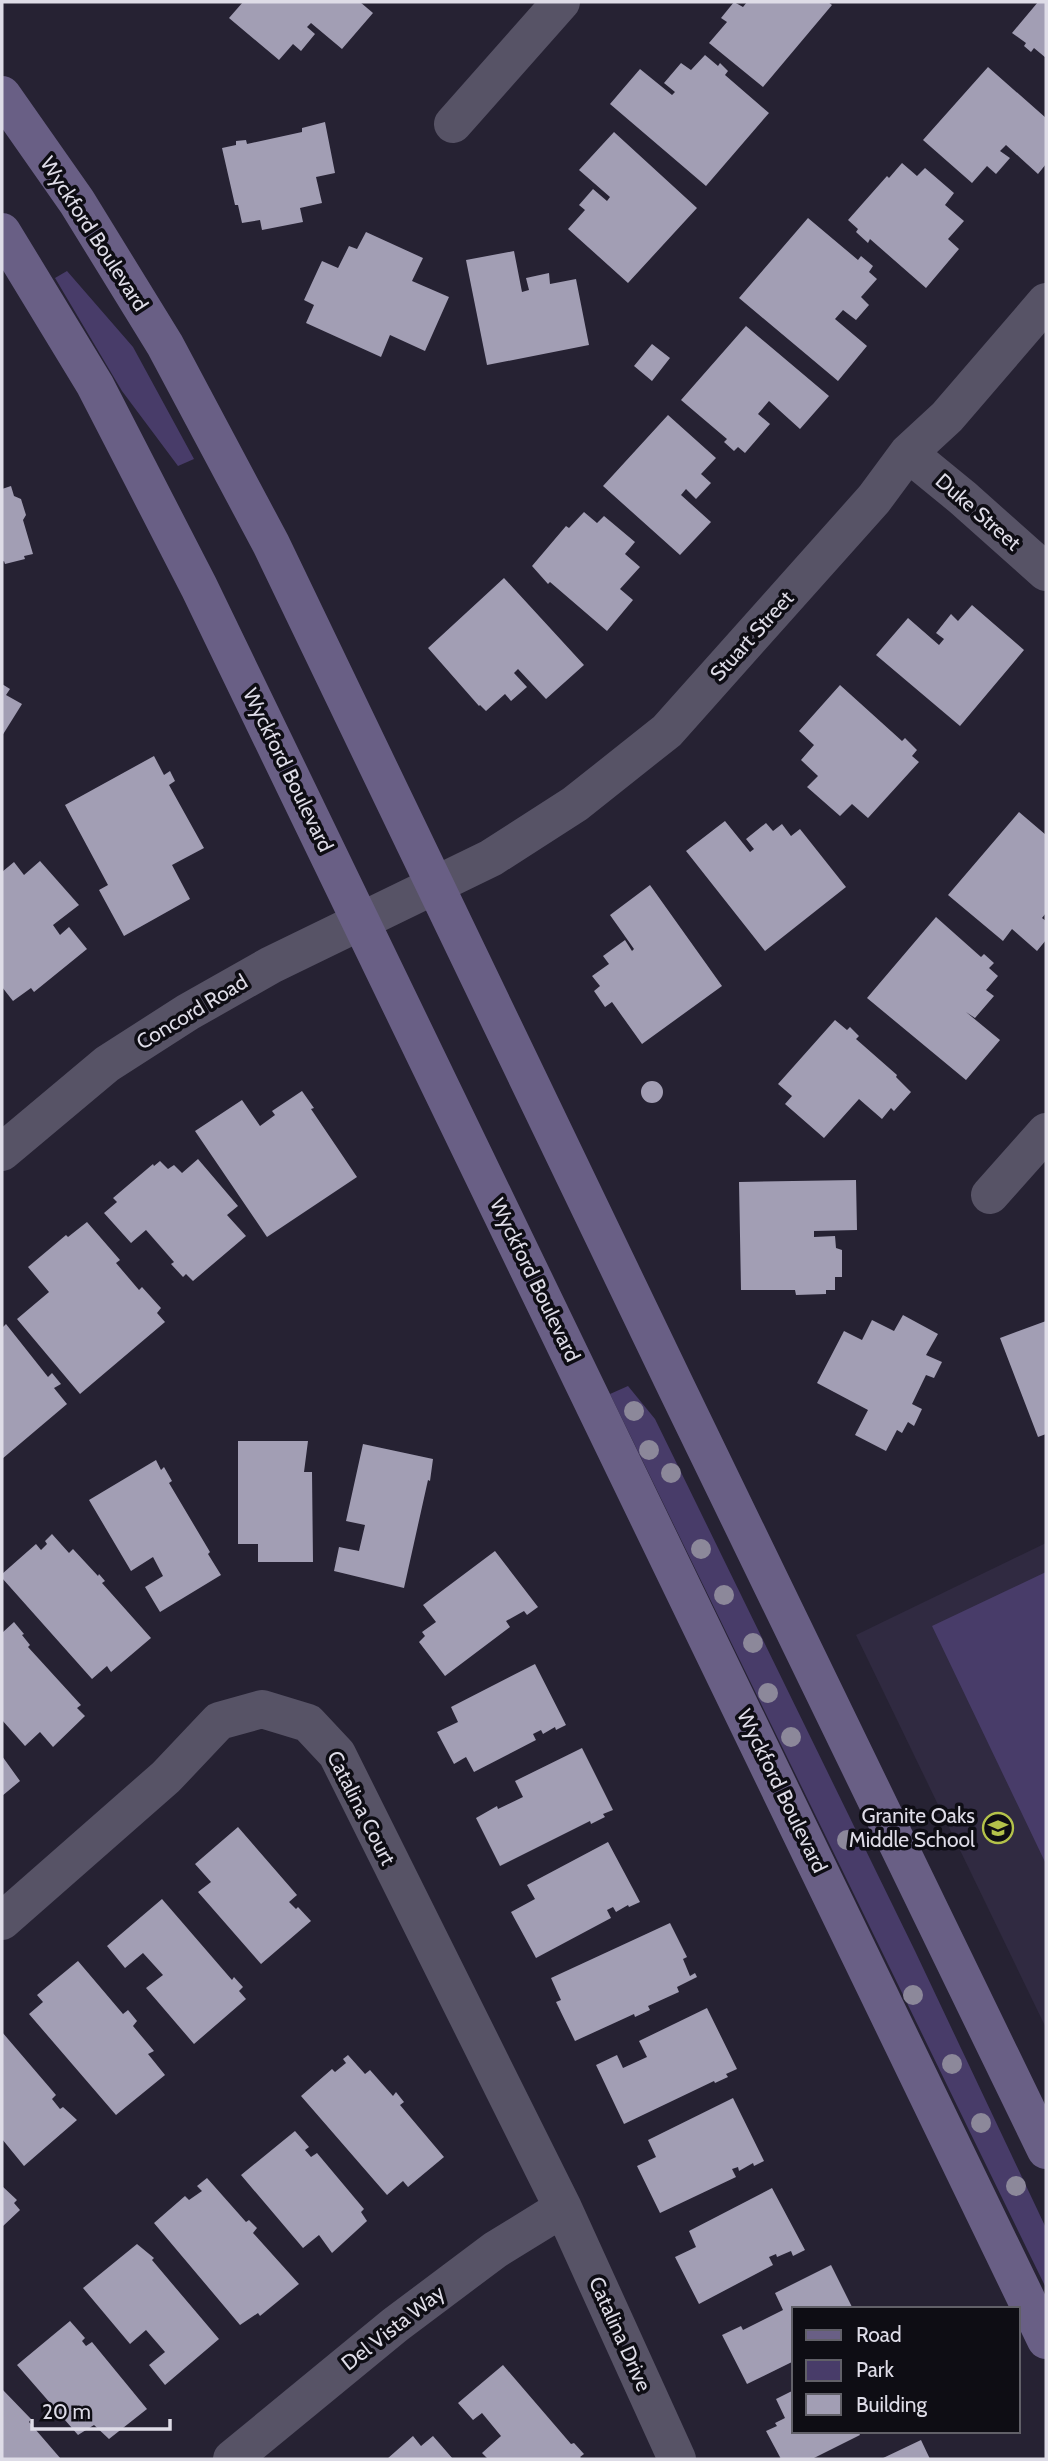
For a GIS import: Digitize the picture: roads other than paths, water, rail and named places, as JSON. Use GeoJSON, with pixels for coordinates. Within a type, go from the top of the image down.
{"type":"FeatureCollection","features":[{"type":"Feature","properties":{"kind":"street"},"geometry":{"type":"LineString","coordinates":[[453,124],[561,2]]}},
{"type":"Feature","properties":{"kind":"street","name":"Wyckford Boulevard"},"geometry":{"type":"LineString","coordinates":[[2,95],[77,202],[165,345],[271,544],[1046,2150]]}},
{"type":"Feature","properties":{"kind":"street","name":"Wyckford Boulevard"},"geometry":{"type":"LineString","coordinates":[[2,232],[101,397],[205,600],[1046,2340]]}},
{"type":"Feature","properties":{"kind":"street","name":"Stuart Street"},"geometry":{"type":"LineString","coordinates":[[401,902],[491,858],[575,804],[667,731],[874,499],[908,453],[947,417],[1046,302]]}},
{"type":"Feature","properties":{"kind":"street","name":"Duke Street"},"geometry":{"type":"LineString","coordinates":[[908,453],[1046,572]]}},
{"type":"Feature","properties":{"kind":"street","name":"Concord Road"},"geometry":{"type":"LineString","coordinates":[[2,1152],[107,1064],[188,1012],[271,965],[401,902]]}},
{"type":"Feature","properties":{"kind":"street"},"geometry":{"type":"LineString","coordinates":[[990,1195],[1046,1132]]}},
{"type":"Feature","properties":{"kind":"street","name":"Catalina Court"},"geometry":{"type":"LineString","coordinates":[[2,1921],[166,1777],[219,1721],[262,1709],[308,1723],[337,1754],[563,2208]]}},
{"type":"Feature","properties":{"kind":"street","name":"Del Vista Way"},"geometry":{"type":"LineString","coordinates":[[232,2459],[395,2325],[495,2250],[563,2208]]}},
{"type":"Feature","properties":{"kind":"street","name":"Catalina Drive"},"geometry":{"type":"LineString","coordinates":[[563,2208],[677,2459]]}},
{"type":"Feature","properties":{"kind":"place","name":"Granite Oaks Middle School"},"geometry":{"type":"Point","coordinates":[998,1828]}}]}
